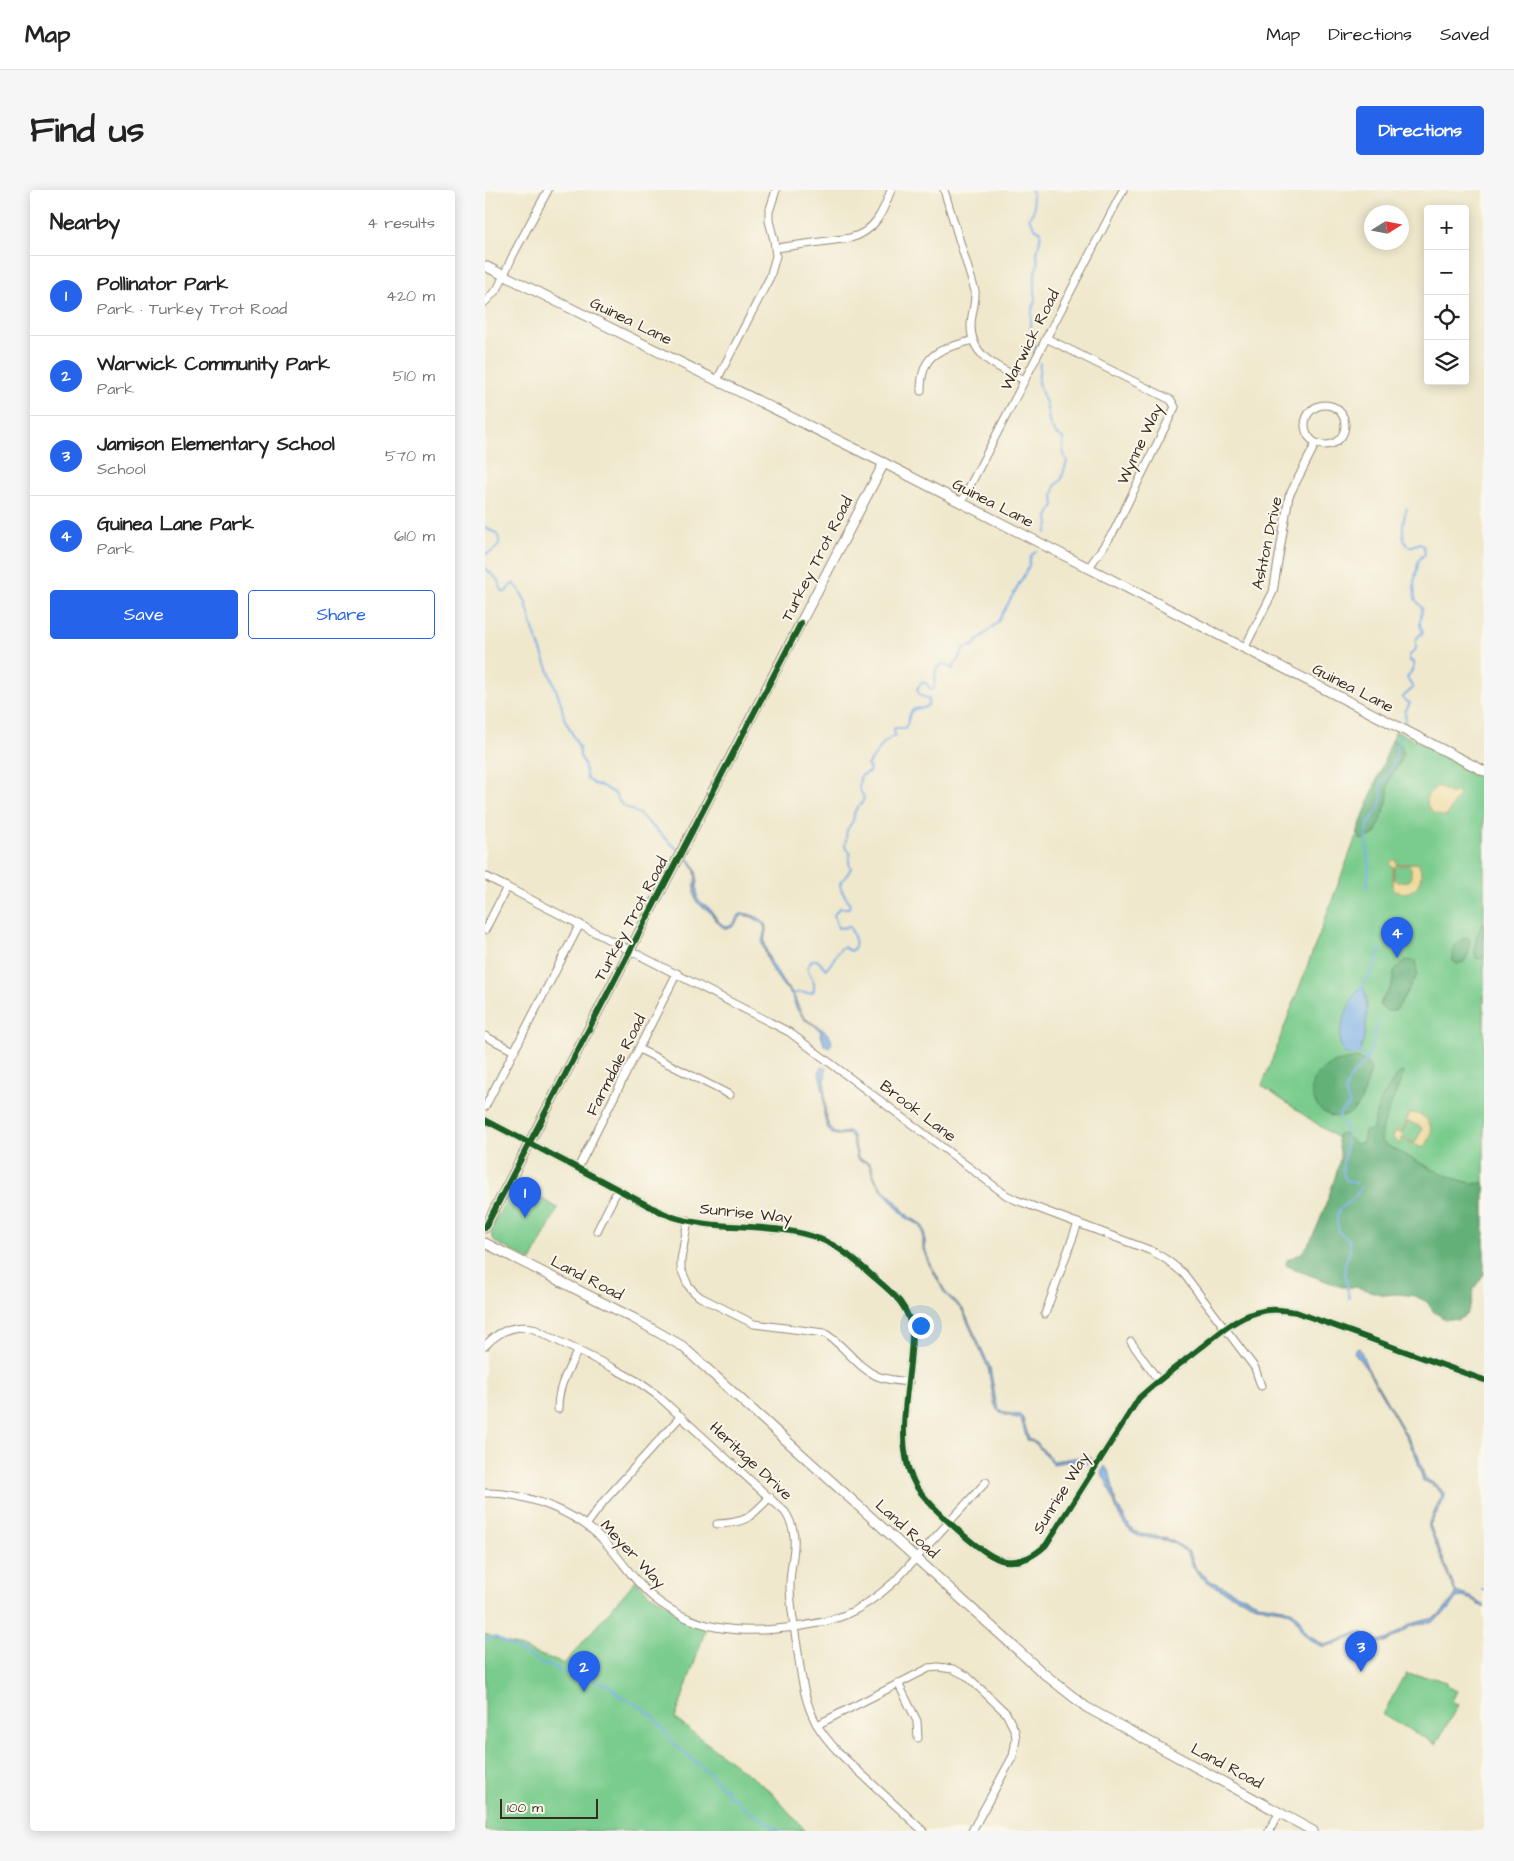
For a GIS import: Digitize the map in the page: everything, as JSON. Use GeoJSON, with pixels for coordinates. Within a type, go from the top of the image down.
{"type":"FeatureCollection","features":[{"type":"Feature","properties":{"kind":"street"},"geometry":{"type":"LineString","coordinates":[[485,302],[498,288],[548,190]]}},
{"type":"Feature","properties":{"kind":"street"},"geometry":{"type":"LineString","coordinates":[[717,380],[770,276],[775,262],[776,248],[769,221],[771,203],[776,190]]}},
{"type":"Feature","properties":{"kind":"street"},"geometry":{"type":"LineString","coordinates":[[776,248],[860,235],[869,230],[878,220],[891,190]]}},
{"type":"Feature","properties":{"kind":"street"},"geometry":{"type":"LineString","coordinates":[[944,190],[975,291],[975,305],[971,327],[973,340],[979,352],[988,362],[1024,380]]}},
{"type":"Feature","properties":{"kind":"street","name":"Warwick Road"},"geometry":{"type":"LineString","coordinates":[[961,503],[1123,190]]}},
{"type":"Feature","properties":{"kind":"street","name":"Guinea Lane"},"geometry":{"type":"LineString","coordinates":[[485,266],[884,463],[1484,771]]}},
{"type":"Feature","properties":{"kind":"street","name":"Wynne Way"},"geometry":{"type":"LineString","coordinates":[[1046,338],[1171,400],[1175,407],[1114,531],[1088,569]]}},
{"type":"Feature","properties":{"kind":"street"},"geometry":{"type":"LineString","coordinates":[[921,391],[921,375],[929,359],[944,349],[973,340]]}},
{"type":"Feature","properties":{"kind":"street"},"geometry":{"type":"LineString","coordinates":[[1323,405],[1335,408],[1344,418],[1345,428],[1343,435],[1337,442],[1331,445],[1316,443],[1307,435],[1305,429],[1308,415],[1312,410],[1323,405]]}},
{"type":"Feature","properties":{"kind":"street","name":"Ashton Drive"},"geometry":{"type":"LineString","coordinates":[[1244,649],[1273,592],[1289,496],[1316,443]]}},
{"type":"Feature","properties":{"kind":"street","name":"Turkey Trot Road"},"geometry":{"type":"LineString","coordinates":[[485,1228],[884,463]]}},
{"type":"Feature","properties":{"kind":"street","name":"Brook Lane"},"geometry":{"type":"LineString","coordinates":[[485,876],[796,1036],[1006,1195],[1152,1251],[1167,1260],[1183,1274],[1226,1329],[1255,1368],[1261,1386]]}},
{"type":"Feature","properties":{"kind":"street"},"geometry":{"type":"LineString","coordinates":[[485,930],[507,887]]}},
{"type":"Feature","properties":{"kind":"street"},"geometry":{"type":"LineString","coordinates":[[485,1107],[581,924]]}},
{"type":"Feature","properties":{"kind":"street","name":"Farmdale Road"},"geometry":{"type":"LineString","coordinates":[[578,1168],[677,974]]}},
{"type":"Feature","properties":{"kind":"street"},"geometry":{"type":"LineString","coordinates":[[485,1036],[514,1050]]}},
{"type":"Feature","properties":{"kind":"street"},"geometry":{"type":"LineString","coordinates":[[639,1050],[730,1095]]}},
{"type":"Feature","properties":{"kind":"street","name":"Sunrise Way"},"geometry":{"type":"LineString","coordinates":[[485,1120],[658,1211],[688,1220],[806,1234],[825,1241],[844,1252],[895,1294],[905,1307],[912,1332],[904,1436],[907,1466],[923,1495],[982,1551],[999,1560],[1023,1560],[1039,1551],[1046,1544],[1133,1405],[1158,1380],[1237,1320],[1257,1312],[1274,1309],[1296,1312],[1484,1380]]}},
{"type":"Feature","properties":{"kind":"street"},"geometry":{"type":"LineString","coordinates":[[597,1231],[618,1189]]}},
{"type":"Feature","properties":{"kind":"street"},"geometry":{"type":"LineString","coordinates":[[688,1220],[681,1269],[688,1285],[700,1297],[754,1324],[824,1333],[872,1373],[887,1380],[909,1382]]}},
{"type":"Feature","properties":{"kind":"street"},"geometry":{"type":"LineString","coordinates":[[1045,1314],[1078,1223]]}},
{"type":"Feature","properties":{"kind":"street","name":"Land Road"},"geometry":{"type":"LineString","coordinates":[[485,1243],[633,1318],[682,1346],[1043,1673],[1086,1707],[1313,1831]]}},
{"type":"Feature","properties":{"kind":"street","name":"Heritage Drive"},"geometry":{"type":"LineString","coordinates":[[485,1346],[492,1338],[505,1330],[523,1327],[538,1330],[637,1381],[681,1416],[785,1512],[791,1520],[795,1532],[790,1588],[794,1628],[807,1703],[817,1726],[843,1756],[923,1831]]}},
{"type":"Feature","properties":{"kind":"street"},"geometry":{"type":"LineString","coordinates":[[1131,1342],[1158,1380]]}},
{"type":"Feature","properties":{"kind":"street"},"geometry":{"type":"LineString","coordinates":[[558,1409],[560,1386],[578,1350]]}},
{"type":"Feature","properties":{"kind":"street"},"geometry":{"type":"LineString","coordinates":[[587,1524],[605,1501],[681,1416]]}},
{"type":"Feature","properties":{"kind":"street","name":"Meyer Way"},"geometry":{"type":"LineString","coordinates":[[485,1493],[508,1494],[572,1515],[587,1524],[606,1542],[632,1576],[649,1594],[680,1615],[707,1626],[753,1632],[794,1628],[831,1621],[856,1610],[879,1595],[986,1482]]}},
{"type":"Feature","properties":{"kind":"street"},"geometry":{"type":"LineString","coordinates":[[717,1524],[732,1524],[745,1520],[770,1497]]}},
{"type":"Feature","properties":{"kind":"street"},"geometry":{"type":"LineString","coordinates":[[817,1726],[929,1668],[953,1669],[967,1676],[1003,1708],[1012,1722],[1016,1740],[1013,1756],[972,1831]]}},
{"type":"Feature","properties":{"kind":"street"},"geometry":{"type":"LineString","coordinates":[[898,1683],[917,1721],[919,1728],[918,1738]]}},
{"type":"Feature","properties":{"kind":"street"},"geometry":{"type":"LineString","coordinates":[[1269,1831],[1280,1812]]}},
{"type":"Feature","properties":{"kind":"green space"},"geometry":{"type":"Polygon","coordinates":[[[1396,731],[1484,775],[1484,1194],[1362,1155],[1262,1086],[1396,731]]]}},
{"type":"Feature","properties":{"kind":"green space"},"geometry":{"type":"Polygon","coordinates":[[[1392,740],[1399,744],[1403,754],[1389,782],[1387,802],[1375,834],[1363,840],[1360,839],[1358,830],[1392,740]]]}},
{"type":"Feature","properties":{"kind":"green space"},"geometry":{"type":"Polygon","coordinates":[[[1484,921],[1484,958],[1480,959],[1476,958],[1475,943],[1484,921]]]}},
{"type":"Feature","properties":{"kind":"green space"},"geometry":{"type":"Polygon","coordinates":[[[1465,938],[1470,940],[1468,955],[1464,962],[1457,964],[1453,961],[1453,950],[1458,942],[1465,938]]]}},
{"type":"Feature","properties":{"kind":"green space"},"geometry":{"type":"Polygon","coordinates":[[[1406,960],[1416,961],[1417,975],[1397,1009],[1392,1011],[1385,1010],[1380,1004],[1389,990],[1396,968],[1406,960]]]}},
{"type":"Feature","properties":{"kind":"green space"},"geometry":{"type":"Polygon","coordinates":[[[1357,1058],[1366,1062],[1371,1070],[1361,1101],[1355,1109],[1345,1116],[1335,1117],[1325,1113],[1313,1097],[1312,1087],[1315,1077],[1324,1068],[1332,1064],[1357,1058]]]}},
{"type":"Feature","properties":{"kind":"green space"},"geometry":{"type":"Polygon","coordinates":[[[1400,1072],[1404,1073],[1387,1115],[1381,1142],[1447,1175],[1473,1183],[1484,1183],[1484,1274],[1473,1290],[1472,1301],[1467,1314],[1458,1320],[1445,1319],[1434,1312],[1427,1302],[1415,1296],[1384,1295],[1356,1287],[1342,1287],[1286,1265],[1287,1260],[1298,1255],[1309,1244],[1320,1220],[1338,1165],[1340,1154],[1338,1134],[1344,1133],[1355,1144],[1363,1142],[1365,1131],[1372,1130],[1378,1106],[1400,1072]]]}},
{"type":"Feature","properties":{"kind":"green space"},"geometry":{"type":"Polygon","coordinates":[[[513,1186],[528,1191],[558,1208],[531,1261],[495,1242],[491,1233],[492,1227],[513,1186]]]}},
{"type":"Feature","properties":{"kind":"green space"},"geometry":{"type":"Polygon","coordinates":[[[636,1580],[649,1594],[707,1625],[675,1719],[769,1790],[804,1829],[803,1831],[485,1831],[485,1634],[564,1664],[636,1580]]]}},
{"type":"Feature","properties":{"kind":"green space"},"geometry":{"type":"Polygon","coordinates":[[[1406,1674],[1430,1677],[1447,1682],[1446,1686],[1457,1691],[1452,1701],[1458,1705],[1436,1744],[1383,1715],[1402,1679],[1406,1679],[1406,1674]]]}},
{"type":"Feature","properties":{"kind":"sand"},"geometry":{"type":"Polygon","coordinates":[[[1437,786],[1452,794],[1454,792],[1458,793],[1459,796],[1447,816],[1434,813],[1427,804],[1428,795],[1437,786]]]}},
{"type":"Feature","properties":{"kind":"sand"},"geometry":{"type":"Polygon","coordinates":[[[1395,859],[1397,864],[1418,863],[1421,876],[1412,891],[1406,893],[1393,890],[1393,867],[1389,864],[1395,859]],[[1397,865],[1394,867],[1394,879],[1397,882],[1409,881],[1411,879],[1411,867],[1409,865],[1397,865]]]}},
{"type":"Feature","properties":{"kind":"sand"},"geometry":{"type":"Polygon","coordinates":[[[1410,1113],[1417,1114],[1428,1121],[1431,1131],[1427,1143],[1422,1148],[1402,1138],[1401,1144],[1394,1140],[1393,1136],[1397,1130],[1401,1133],[1410,1113]],[[1407,1122],[1402,1134],[1403,1137],[1415,1143],[1422,1130],[1421,1127],[1407,1122]]]}},
{"type":"Feature","properties":{"kind":"water"},"geometry":{"type":"Polygon","coordinates":[[[686,856],[696,870],[697,899],[709,908],[720,922],[726,926],[732,925],[737,917],[743,913],[757,917],[764,922],[766,927],[766,950],[771,961],[785,986],[792,992],[800,1011],[806,1019],[822,1029],[831,1039],[832,1043],[829,1047],[824,1045],[820,1031],[805,1020],[796,1008],[792,995],[770,967],[762,943],[765,928],[763,924],[752,917],[743,915],[728,929],[719,924],[709,911],[696,901],[694,896],[694,870],[686,856]]]}},
{"type":"Feature","properties":{"kind":"water"},"geometry":{"type":"Polygon","coordinates":[[[1362,986],[1365,991],[1367,1009],[1363,1041],[1358,1054],[1347,1054],[1341,1049],[1342,1026],[1352,1000],[1362,986]]]}},
{"type":"Feature","properties":{"kind":"water"},"geometry":{"type":"Polygon","coordinates":[[[821,1067],[826,1068],[825,1103],[831,1129],[835,1133],[850,1132],[853,1136],[858,1158],[870,1163],[876,1180],[884,1190],[909,1217],[922,1224],[925,1232],[925,1248],[929,1261],[946,1293],[963,1309],[990,1367],[999,1409],[1005,1413],[1020,1415],[1023,1418],[1029,1439],[1037,1443],[1053,1461],[1086,1456],[1092,1458],[1088,1464],[1071,1461],[1053,1464],[1036,1444],[1027,1440],[1021,1419],[1005,1415],[997,1410],[988,1368],[962,1310],[945,1294],[928,1262],[923,1249],[923,1232],[920,1225],[907,1219],[875,1180],[869,1164],[857,1159],[852,1137],[849,1134],[832,1134],[828,1129],[824,1115],[824,1094],[819,1073],[821,1067]]]}},
{"type":"Feature","properties":{"kind":"water"},"geometry":{"type":"Polygon","coordinates":[[[1356,1348],[1360,1349],[1367,1367],[1418,1455],[1425,1479],[1437,1486],[1444,1494],[1445,1497],[1430,1525],[1456,1592],[1471,1597],[1484,1605],[1484,1608],[1475,1601],[1460,1597],[1456,1598],[1448,1610],[1434,1621],[1412,1626],[1386,1642],[1373,1644],[1358,1634],[1324,1647],[1307,1637],[1290,1613],[1260,1606],[1238,1598],[1208,1582],[1195,1570],[1188,1555],[1180,1547],[1165,1540],[1139,1536],[1130,1531],[1120,1517],[1109,1487],[1101,1473],[1105,1466],[1110,1474],[1116,1503],[1131,1529],[1140,1534],[1171,1540],[1182,1547],[1190,1553],[1196,1569],[1211,1581],[1260,1604],[1284,1608],[1293,1612],[1299,1618],[1306,1633],[1324,1645],[1358,1632],[1364,1633],[1373,1641],[1386,1640],[1411,1624],[1433,1618],[1440,1614],[1456,1595],[1428,1525],[1442,1496],[1435,1487],[1423,1481],[1416,1456],[1368,1371],[1354,1352],[1356,1348]]]}},
{"type":"Feature","properties":{"kind":"waterway"},"geometry":{"type":"LineString","coordinates":[[1031,190],[1033,192],[1034,210],[1029,218],[1041,234],[1037,254],[1038,264],[1035,272],[1035,302],[1031,321],[1031,334],[1036,348],[1033,357]]}},
{"type":"Feature","properties":{"kind":"waterway"},"geometry":{"type":"LineString","coordinates":[[1040,363],[1038,383],[1046,403],[1050,426],[1056,434],[1063,438],[1063,451],[1067,462],[1061,480],[1055,486],[1054,505],[1048,517],[1049,524],[1046,533]]}},
{"type":"Feature","properties":{"kind":"waterway"},"geometry":{"type":"LineString","coordinates":[[1406,723],[1405,712],[1410,703],[1403,699],[1403,697],[1413,688],[1407,678],[1414,667],[1414,662],[1410,661],[1409,656],[1416,649],[1416,639],[1423,632],[1420,625],[1422,608],[1415,599],[1414,583],[1419,559],[1425,554],[1424,547],[1420,543],[1410,547],[1404,540],[1403,524],[1407,508]]}},
{"type":"Feature","properties":{"kind":"waterway"},"geometry":{"type":"LineString","coordinates":[[485,528],[496,533],[499,540],[498,546],[485,554]]}},
{"type":"Feature","properties":{"kind":"waterway"},"geometry":{"type":"LineString","coordinates":[[793,994],[813,992],[814,983],[807,968],[812,960],[817,960],[826,969],[840,949],[843,947],[851,951],[855,946],[855,940],[850,927],[838,928],[834,915],[839,908],[849,908],[849,902],[842,891],[840,883],[851,868],[849,863],[850,852],[845,847],[847,830],[853,821],[855,810],[864,798],[859,782],[861,776],[869,772],[870,769],[867,765],[883,744],[895,736],[894,728],[905,728],[911,711],[928,705],[929,699],[919,695],[917,688],[923,682],[932,690],[934,688],[936,669],[943,664],[953,669],[964,648],[973,646],[997,623],[1028,568],[1031,556],[1036,551]]}},
{"type":"Feature","properties":{"kind":"waterway"},"geometry":{"type":"LineString","coordinates":[[485,568],[497,579],[502,591],[506,592],[514,584],[525,600],[534,632],[561,703],[564,718],[579,747],[587,779],[614,793],[621,804],[639,814],[678,850]]}},
{"type":"Feature","properties":{"kind":"waterway"},"geometry":{"type":"LineString","coordinates":[[1367,888],[1369,866],[1366,840],[1368,824],[1379,808],[1382,796],[1381,787],[1383,780],[1390,771],[1396,754],[1399,736]]}},
{"type":"Feature","properties":{"kind":"waterway"},"geometry":{"type":"LineString","coordinates":[[1361,989],[1363,983],[1374,969],[1381,947]]}},
{"type":"Feature","properties":{"kind":"waterway"},"geometry":{"type":"LineString","coordinates":[[1339,1119],[1341,1112],[1350,1105],[1345,1093],[1349,1079],[1367,1060],[1375,1039],[1375,1031],[1378,1024]]}},
{"type":"Feature","properties":{"kind":"waterway"},"geometry":{"type":"LineString","coordinates":[[1359,1050],[1367,1060]]}},
{"type":"Feature","properties":{"kind":"waterway"},"geometry":{"type":"LineString","coordinates":[[1343,1123],[1347,1139],[1343,1168],[1344,1176],[1348,1181],[1357,1183]]}},
{"type":"Feature","properties":{"kind":"waterway"},"geometry":{"type":"LineString","coordinates":[[1349,1298],[1345,1269],[1350,1244],[1349,1239],[1340,1234],[1337,1215],[1339,1209],[1353,1199],[1360,1187]]}},
{"type":"Feature","properties":{"kind":"waterway"},"geometry":{"type":"LineString","coordinates":[[485,1640],[496,1637],[539,1662],[585,1679],[608,1685],[620,1696],[642,1708],[655,1718],[675,1745],[709,1773],[722,1787],[727,1789],[727,1795],[736,1799],[742,1807],[781,1831]]}},
{"type":"Feature","properties":{"kind":"cycle path"},"geometry":{"type":"LineString","coordinates":[[485,1228],[801,623]]}},
{"type":"Feature","properties":{"kind":"cycle path"},"geometry":{"type":"LineString","coordinates":[[485,1120],[670,1216],[707,1224],[765,1228],[803,1234],[835,1246],[862,1267],[899,1301],[908,1315],[910,1323],[912,1332],[904,1443],[908,1468],[912,1479],[923,1495],[957,1530],[984,1551],[995,1558],[1005,1561],[1017,1561],[1027,1558],[1046,1545],[1139,1398],[1220,1333],[1242,1318],[1263,1311],[1282,1310],[1296,1312],[1484,1380]]}},
{"type":"Feature","properties":{"kind":"place","name":"Guinea Lane Park"},"geometry":{"type":"Point","coordinates":[1397,958]}},
{"type":"Feature","properties":{"kind":"place","name":"Pollinator Park"},"geometry":{"type":"Point","coordinates":[525,1218]}},
{"type":"Feature","properties":{"kind":"place","name":"Jamison Elementary School"},"geometry":{"type":"Point","coordinates":[1361,1672]}},
{"type":"Feature","properties":{"kind":"place","name":"Warwick Community Park"},"geometry":{"type":"Point","coordinates":[584,1692]}}]}
